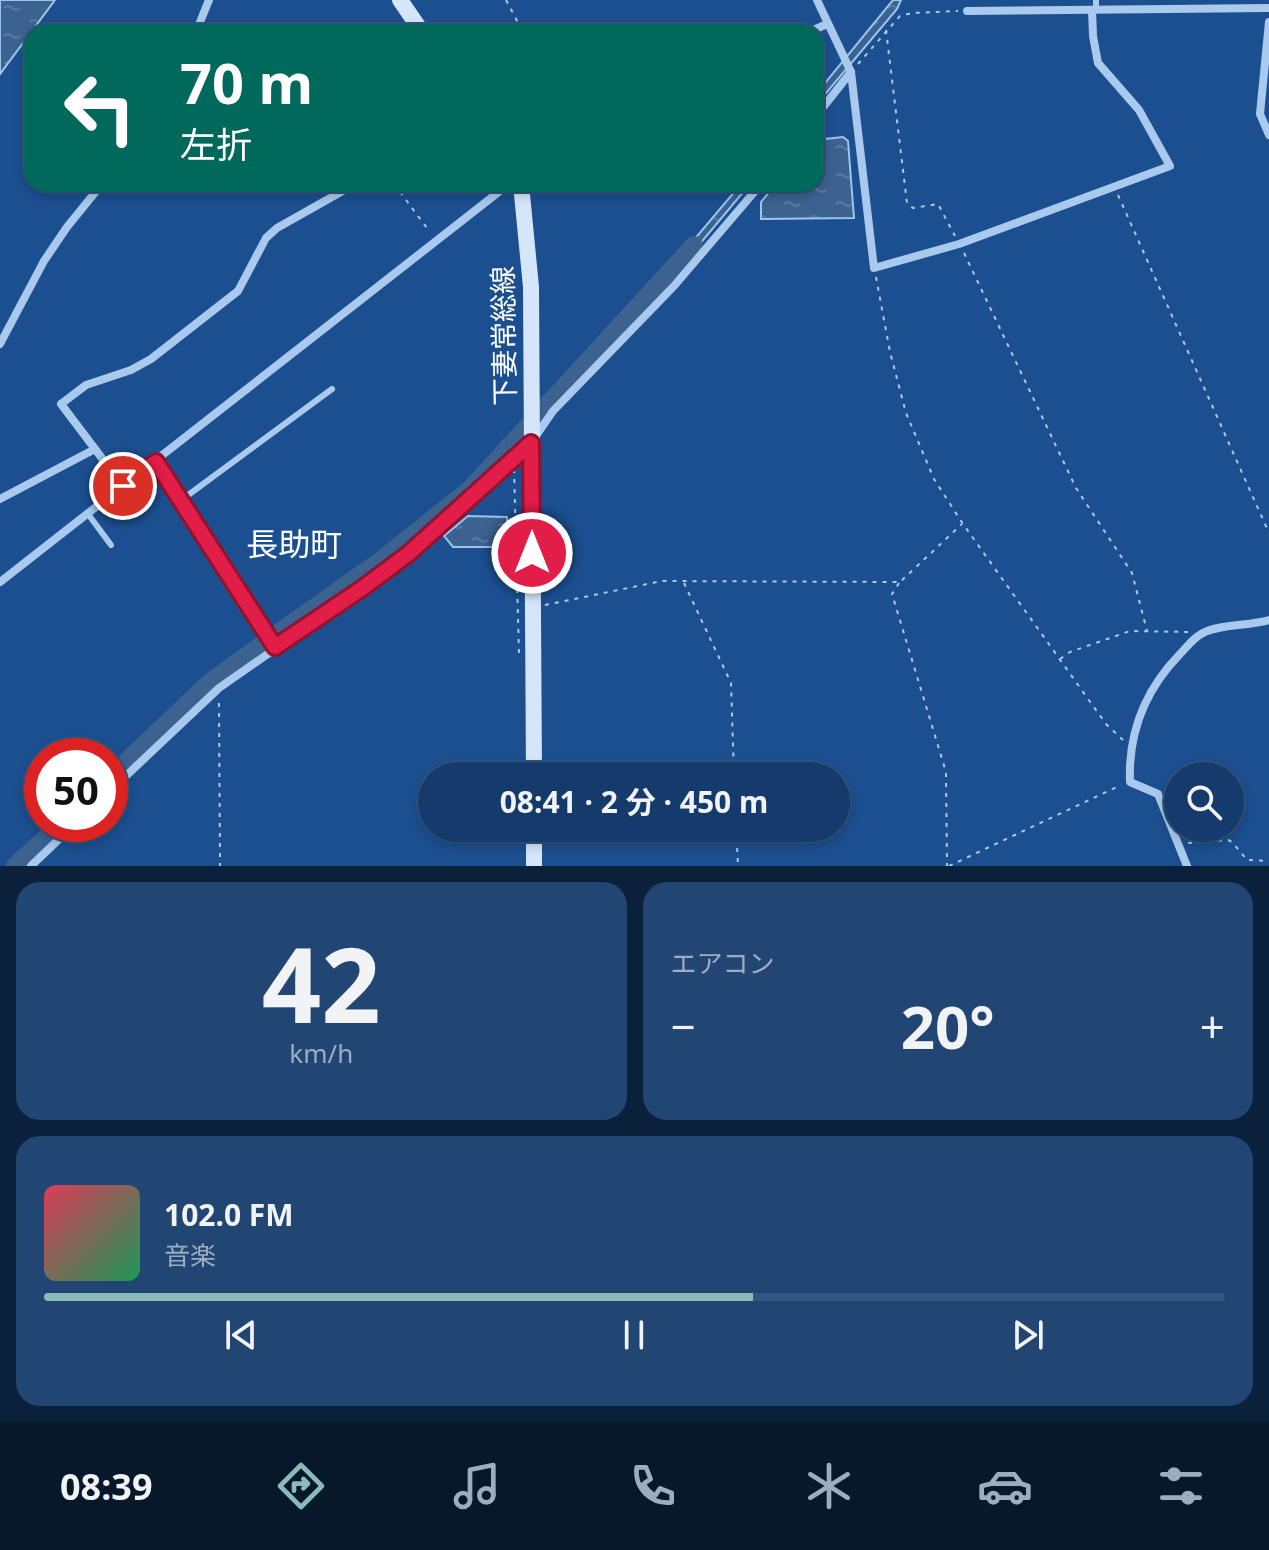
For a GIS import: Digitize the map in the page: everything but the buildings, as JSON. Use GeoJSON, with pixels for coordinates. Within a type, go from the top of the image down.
{"type":"FeatureCollection","features":[{"type":"Feature","properties":{"kind":"main road"},"geometry":{"type":"LineString","coordinates":[[400,0],[416,24]]}},
{"type":"Feature","properties":{"kind":"main road","name":"下妻常総線"},"geometry":{"type":"LineString","coordinates":[[522,192],[531,287],[534,762]]}},
{"type":"Feature","properties":{"kind":"main road"},"geometry":{"type":"LineString","coordinates":[[534,842],[534,866]]}},
{"type":"Feature","properties":{"kind":"street"},"geometry":{"type":"LineString","coordinates":[[199,24],[209,0]]}},
{"type":"Feature","properties":{"kind":"street"},"geometry":{"type":"LineString","coordinates":[[817,0],[850,71],[874,268],[959,244],[1170,166],[1139,110],[1098,63],[1093,36],[1095,6]]}},
{"type":"Feature","properties":{"kind":"street"},"geometry":{"type":"LineString","coordinates":[[967,11],[1095,6],[1269,8]]}},
{"type":"Feature","properties":{"kind":"street"},"geometry":{"type":"LineString","coordinates":[[1269,22],[1260,114],[1269,135]]}},
{"type":"Feature","properties":{"kind":"street"},"geometry":{"type":"LineString","coordinates":[[824,105],[850,71]]}},
{"type":"Feature","properties":{"kind":"street"},"geometry":{"type":"LineString","coordinates":[[0,344],[44,261],[95,192]]}},
{"type":"Feature","properties":{"kind":"street"},"geometry":{"type":"LineString","coordinates":[[123,486],[61,404],[86,385],[131,370],[151,359],[238,291],[266,238],[277,228],[341,192]]}},
{"type":"Feature","properties":{"kind":"street"},"geometry":{"type":"LineString","coordinates":[[0,582],[499,192]]}},
{"type":"Feature","properties":{"kind":"street"},"geometry":{"type":"LineString","coordinates":[[128,774],[219,688],[408,554],[514,459],[553,411],[674,286],[754,192]]}},
{"type":"Feature","properties":{"kind":"street"},"geometry":{"type":"LineString","coordinates":[[0,499],[95,449]]}},
{"type":"Feature","properties":{"kind":"street"},"geometry":{"type":"LineString","coordinates":[[156,462],[275,647]]}},
{"type":"Feature","properties":{"kind":"street"},"geometry":{"type":"LineString","coordinates":[[1187,866],[1158,794],[1130,782],[1131,742],[1141,710],[1171,664],[1201,634],[1269,620]]}},
{"type":"Feature","properties":{"kind":"street"},"geometry":{"type":"LineString","coordinates":[[31,866],[56,842]]}},
{"type":"Feature","properties":{"kind":"lane"},"geometry":{"type":"LineString","coordinates":[[180,501],[332,389]]}},
{"type":"Feature","properties":{"kind":"lane"},"geometry":{"type":"LineString","coordinates":[[88,514],[111,545]]}},
{"type":"Feature","properties":{"kind":"path"},"geometry":{"type":"LineString","coordinates":[[506,0],[519,24]]}},
{"type":"Feature","properties":{"kind":"path"},"geometry":{"type":"LineString","coordinates":[[850,71],[900,16],[967,11]]}},
{"type":"Feature","properties":{"kind":"path"},"geometry":{"type":"LineString","coordinates":[[886,30],[907,203],[913,208],[938,204],[1076,488],[1132,573],[1147,631]]}},
{"type":"Feature","properties":{"kind":"path"},"geometry":{"type":"LineString","coordinates":[[1115,188],[1269,533]]}},
{"type":"Feature","properties":{"kind":"path"},"geometry":{"type":"LineString","coordinates":[[400,192],[436,240]]}},
{"type":"Feature","properties":{"kind":"path"},"geometry":{"type":"LineString","coordinates":[[874,268],[890,352],[906,413],[934,479],[1106,724],[1121,740],[1131,742]]}},
{"type":"Feature","properties":{"kind":"path"},"geometry":{"type":"LineString","coordinates":[[514,459],[519,667]]}},
{"type":"Feature","properties":{"kind":"path"},"geometry":{"type":"LineString","coordinates":[[963,524],[900,582],[892,594],[946,772],[948,866],[1130,782]]}},
{"type":"Feature","properties":{"kind":"path"},"geometry":{"type":"LineString","coordinates":[[532,607],[662,581],[900,582]]}},
{"type":"Feature","properties":{"kind":"path"},"geometry":{"type":"LineString","coordinates":[[683,581],[731,683],[734,762]]}},
{"type":"Feature","properties":{"kind":"path"},"geometry":{"type":"LineString","coordinates":[[1060,659],[1070,652],[1130,631],[1201,634]]}},
{"type":"Feature","properties":{"kind":"path"},"geometry":{"type":"LineString","coordinates":[[219,688],[220,866]]}},
{"type":"Feature","properties":{"kind":"path"},"geometry":{"type":"LineString","coordinates":[[1180,844],[1199,840],[1228,840],[1247,860],[1269,861]]}},
{"type":"Feature","properties":{"kind":"path"},"geometry":{"type":"LineString","coordinates":[[737,842],[738,865]]}},
{"type":"Feature","properties":{"kind":"water"},"geometry":{"type":"Polygon","coordinates":[[[0,0],[55,0],[37,24],[24,24],[24,42],[0,74],[0,0]]]}},
{"type":"Feature","properties":{"kind":"water"},"geometry":{"type":"Polygon","coordinates":[[[893,0],[901,0],[897,9],[824,96],[824,84],[893,0]]]}},
{"type":"Feature","properties":{"kind":"water"},"geometry":{"type":"Polygon","coordinates":[[[843,137],[848,141],[854,218],[761,219],[761,202],[769,192],[824,192],[824,139],[843,137]]]}},
{"type":"Feature","properties":{"kind":"water"},"geometry":{"type":"Polygon","coordinates":[[[734,192],[743,192],[683,264],[677,260],[734,192]]]}},
{"type":"Feature","properties":{"kind":"water"},"geometry":{"type":"Polygon","coordinates":[[[468,516],[507,517],[507,547],[453,547],[444,536],[468,516]]]}},
{"type":"Feature","properties":{"kind":"waterway"},"geometry":{"type":"LineString","coordinates":[[128,760],[211,681],[381,560],[470,489],[694,245]]}},
{"type":"Feature","properties":{"kind":"waterway"},"geometry":{"type":"LineString","coordinates":[[15,866],[41,842]]}},
{"type":"Feature","properties":{"kind":"district","name":"長助町"},"geometry":{"type":"Point","coordinates":[294,545]}},
{"type":"Feature","properties":{"kind":"route"},"geometry":{"type":"LineString","coordinates":[[123,486],[156,462],[275,647],[408,554],[531,443],[532,553]]}}]}
